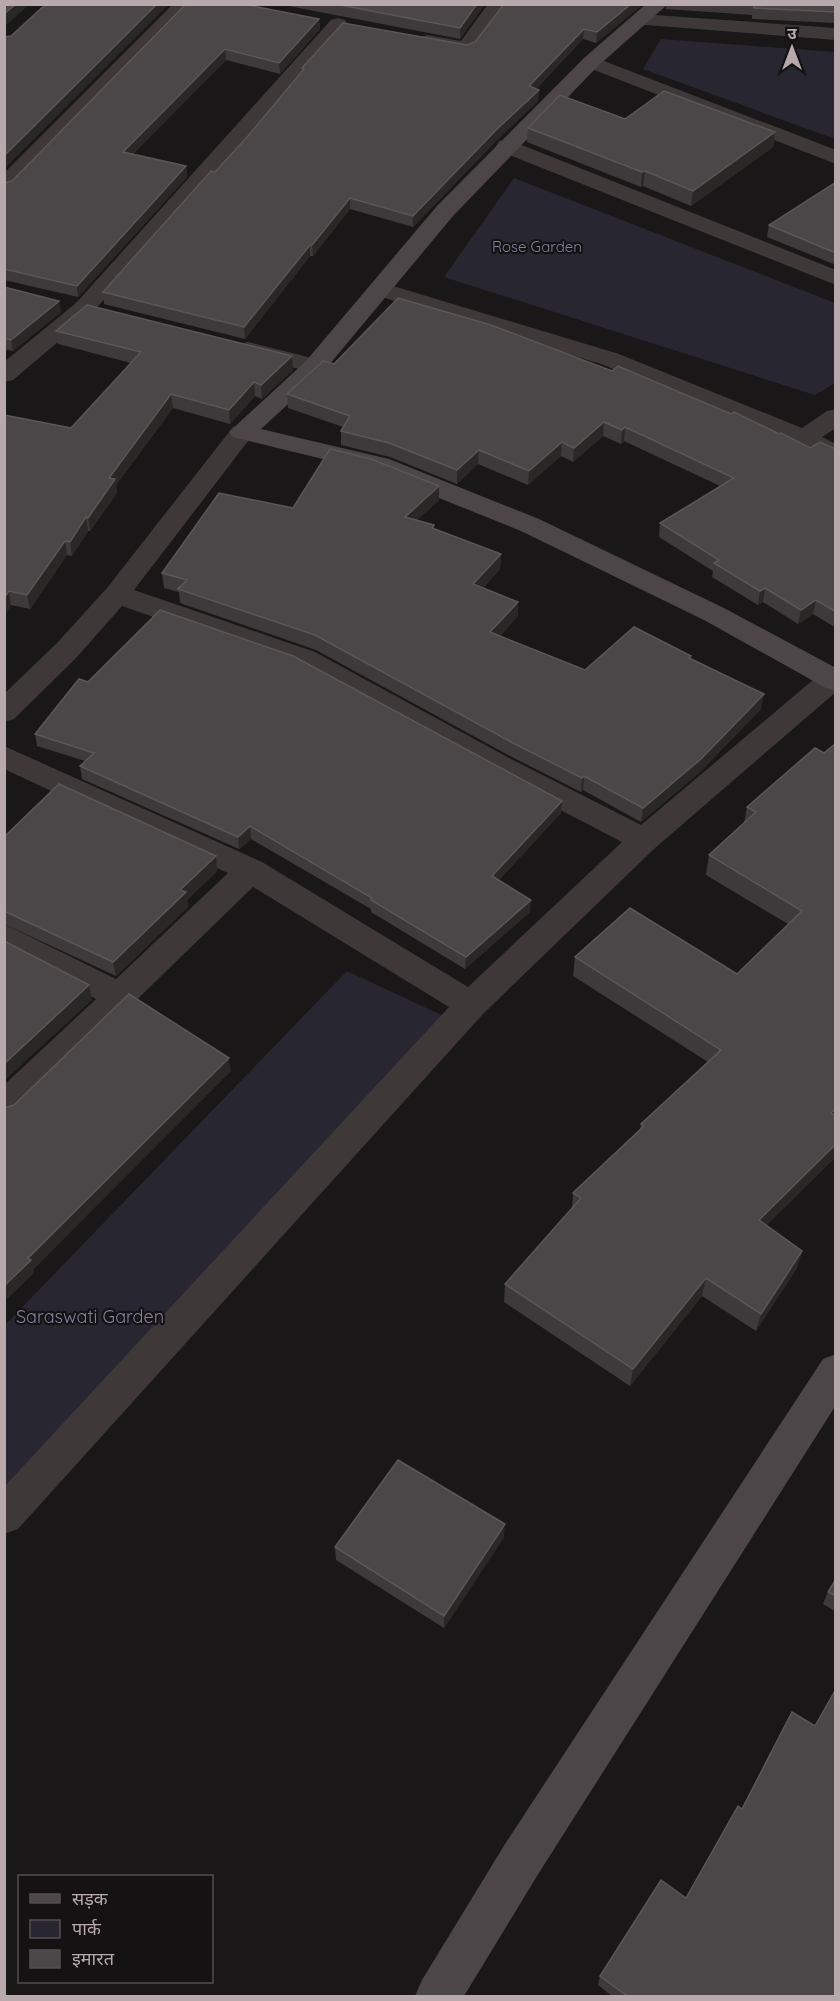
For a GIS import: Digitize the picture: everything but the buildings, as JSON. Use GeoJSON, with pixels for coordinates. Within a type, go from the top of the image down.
{"type":"FeatureCollection","features":[{"type":"Feature","properties":{"kind":"street"},"geometry":{"type":"LineString","coordinates":[[4,186],[185,4]]}},
{"type":"Feature","properties":{"kind":"street"},"geometry":{"type":"LineString","coordinates":[[408,37],[466,48],[500,4]]}},
{"type":"Feature","properties":{"kind":"street"},"geometry":{"type":"LineString","coordinates":[[4,712],[67,650],[117,594],[242,432],[315,366],[444,211],[591,62],[658,4]]}},
{"type":"Feature","properties":{"kind":"street"},"geometry":{"type":"LineString","coordinates":[[316,20],[361,29]]}},
{"type":"Feature","properties":{"kind":"street"},"geometry":{"type":"LineString","coordinates":[[640,20],[836,34]]}},
{"type":"Feature","properties":{"kind":"street"},"geometry":{"type":"LineString","coordinates":[[4,375],[84,308],[338,24]]}},
{"type":"Feature","properties":{"kind":"street"},"geometry":{"type":"LineString","coordinates":[[591,62],[836,158]]}},
{"type":"Feature","properties":{"kind":"street"},"geometry":{"type":"LineString","coordinates":[[507,146],[836,278]]}},
{"type":"Feature","properties":{"kind":"street"},"geometry":{"type":"LineString","coordinates":[[380,289],[610,358],[804,438],[836,455]]}},
{"type":"Feature","properties":{"kind":"street"},"geometry":{"type":"LineString","coordinates":[[223,343],[315,366]]}},
{"type":"Feature","properties":{"kind":"street"},"geometry":{"type":"LineString","coordinates":[[804,438],[836,416]]}},
{"type":"Feature","properties":{"kind":"street"},"geometry":{"type":"LineString","coordinates":[[4,1516],[471,1005],[644,840],[834,679],[714,614],[530,525],[380,465],[242,432]]}},
{"type":"Feature","properties":{"kind":"street"},"geometry":{"type":"LineString","coordinates":[[117,594],[305,658],[500,766],[644,840]]}},
{"type":"Feature","properties":{"kind":"street"},"geometry":{"type":"LineString","coordinates":[[4,756],[250,870],[471,1005]]}},
{"type":"Feature","properties":{"kind":"street"},"geometry":{"type":"LineString","coordinates":[[4,1107],[250,870]]}},
{"type":"Feature","properties":{"kind":"street"},"geometry":{"type":"LineString","coordinates":[[4,936],[120,996]]}},
{"type":"Feature","properties":{"kind":"street"},"geometry":{"type":"LineString","coordinates":[[438,1996],[520,1860],[836,1371]]}},
{"type":"Feature","properties":{"kind":"green space"},"geometry":{"type":"Polygon","coordinates":[[[661,39],[835,52],[835,139],[643,69],[661,39]]]}},
{"type":"Feature","properties":{"kind":"green space","name":"Rose Garden"},"geometry":{"type":"Polygon","coordinates":[[[514,178],[835,303],[835,383],[815,395],[444,277],[514,178]]]}},
{"type":"Feature","properties":{"kind":"green space","name":"Saraswati Garden"},"geometry":{"type":"Polygon","coordinates":[[[347,971],[452,1020],[5,1488],[5,1325],[347,971]]]}}]}
